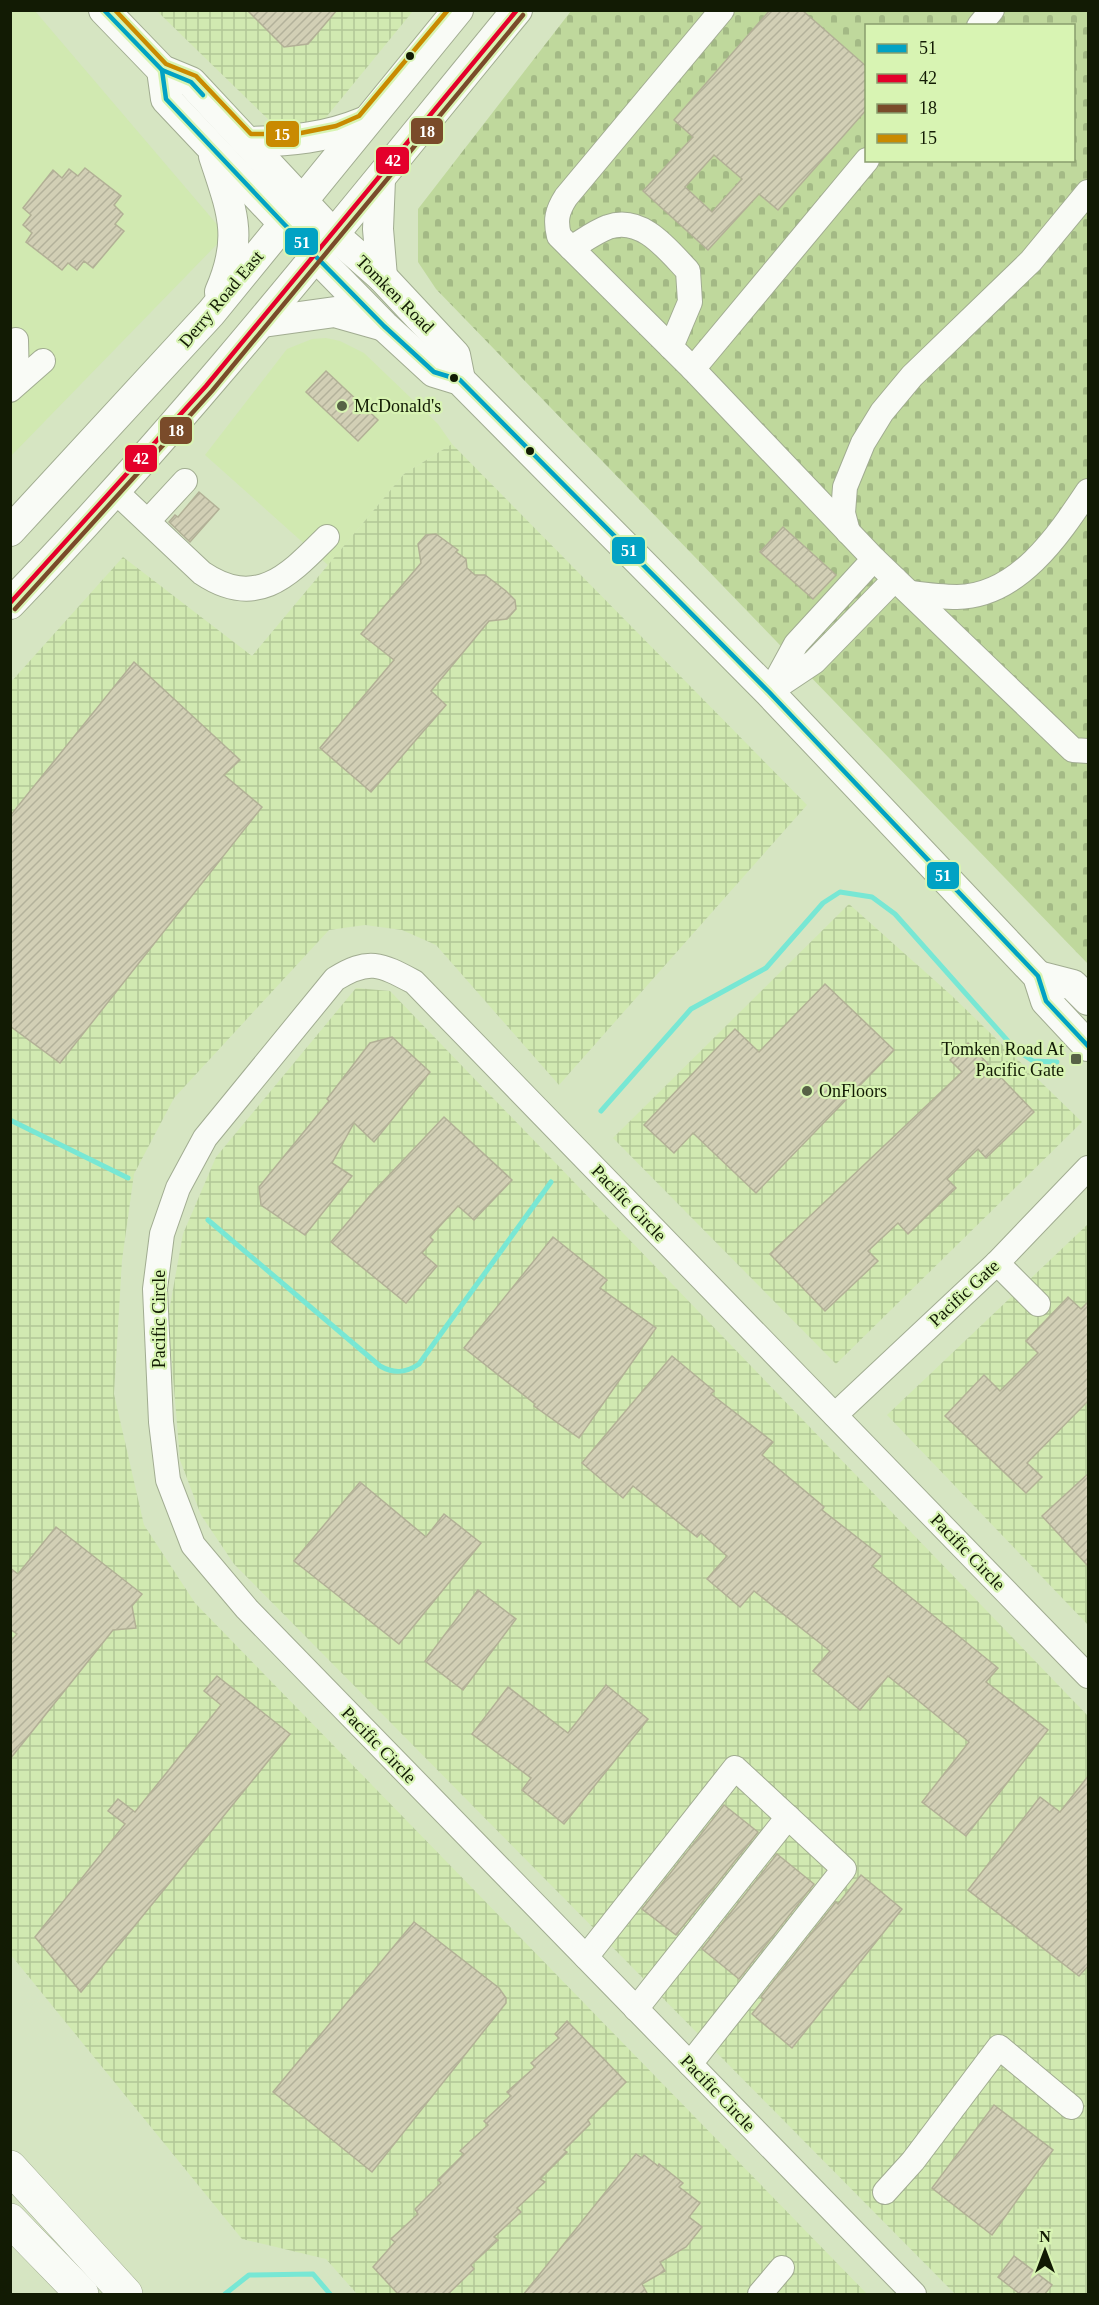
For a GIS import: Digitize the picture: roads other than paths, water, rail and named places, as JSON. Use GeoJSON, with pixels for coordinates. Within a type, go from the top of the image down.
{"type":"FeatureCollection","features":[{"type":"Feature","properties":{"kind":"highway"},"geometry":{"type":"LineString","coordinates":[[10,2167],[126,2295]]}},
{"type":"Feature","properties":{"kind":"highway"},"geometry":{"type":"LineString","coordinates":[[10,2220],[82,2295]]}},
{"type":"Feature","properties":{"kind":"main road","name":"Tomken Road"},"geometry":{"type":"LineString","coordinates":[[104,10],[162,70],[191,82],[303,201],[324,245],[384,326],[434,372],[460,380],[769,692],[1038,976],[1046,1001],[1089,1046]]}},
{"type":"Feature","properties":{"kind":"main road","name":"Derry Road East"},"geometry":{"type":"LineString","coordinates":[[10,531],[68,471],[211,313],[364,122],[458,10]]}},
{"type":"Feature","properties":{"kind":"main road"},"geometry":{"type":"LineString","coordinates":[[10,603],[115,491],[262,322],[517,10]]}},
{"type":"Feature","properties":{"kind":"main road","name":"Tomken Road"},"geometry":{"type":"LineString","coordinates":[[162,70],[166,99],[284,224],[382,277],[455,355],[460,380]]}},
{"type":"Feature","properties":{"kind":"main road"},"geometry":{"type":"LineString","coordinates":[[248,142],[297,141],[338,134],[364,122]]}},
{"type":"Feature","properties":{"kind":"main road"},"geometry":{"type":"LineString","coordinates":[[211,148],[231,206],[236,235],[230,269],[211,313]]}},
{"type":"Feature","properties":{"kind":"main road"},"geometry":{"type":"LineString","coordinates":[[380,179],[378,229],[382,277]]}},
{"type":"Feature","properties":{"kind":"main road"},"geometry":{"type":"LineString","coordinates":[[262,322],[335,312],[384,326]]}},
{"type":"Feature","properties":{"kind":"main road"},"geometry":{"type":"LineString","coordinates":[[1038,976],[1073,985],[1089,1000]]}},
{"type":"Feature","properties":{"kind":"street"},"geometry":{"type":"LineString","coordinates":[[722,10],[558,211],[556,225],[559,236],[693,369],[874,559],[1073,750],[1089,751]]}},
{"type":"Feature","properties":{"kind":"street"},"geometry":{"type":"LineString","coordinates":[[981,24],[992,10]]}},
{"type":"Feature","properties":{"kind":"street"},"geometry":{"type":"LineString","coordinates":[[693,369],[865,162]]}},
{"type":"Feature","properties":{"kind":"street"},"geometry":{"type":"LineString","coordinates":[[848,532],[843,513],[845,487],[863,443],[882,412],[912,376],[1031,261],[1089,192]]}},
{"type":"Feature","properties":{"kind":"street"},"geometry":{"type":"LineString","coordinates":[[571,248],[609,226],[637,226],[657,238],[688,271],[690,302],[671,348]]}},
{"type":"Feature","properties":{"kind":"street"},"geometry":{"type":"LineString","coordinates":[[14,386],[16,340]]}},
{"type":"Feature","properties":{"kind":"street"},"geometry":{"type":"LineString","coordinates":[[14,386],[43,361]]}},
{"type":"Feature","properties":{"kind":"street"},"geometry":{"type":"LineString","coordinates":[[148,521],[185,481]]}},
{"type":"Feature","properties":{"kind":"street"},"geometry":{"type":"LineString","coordinates":[[115,491],[202,573],[215,582],[238,589],[262,588],[282,579],[327,537]]}},
{"type":"Feature","properties":{"kind":"street"},"geometry":{"type":"LineString","coordinates":[[903,586],[959,597],[994,588],[1010,580],[1036,560],[1067,524],[1089,491]]}},
{"type":"Feature","properties":{"kind":"street"},"geometry":{"type":"LineString","coordinates":[[769,692],[796,644],[874,559]]}},
{"type":"Feature","properties":{"kind":"street"},"geometry":{"type":"LineString","coordinates":[[769,692],[814,662],[903,586]]}},
{"type":"Feature","properties":{"kind":"street","name":"Pacific Circle"},"geometry":{"type":"LineString","coordinates":[[914,2295],[247,1609],[193,1545],[168,1480],[161,1422],[155,1289],[162,1234],[178,1188],[211,1131],[335,978],[356,966],[385,966],[414,982],[1089,1676]]}},
{"type":"Feature","properties":{"kind":"street","name":"Pacific Gate"},"geometry":{"type":"LineString","coordinates":[[835,1415],[997,1263],[1089,1168]]}},
{"type":"Feature","properties":{"kind":"street"},"geometry":{"type":"LineString","coordinates":[[997,1263],[1038,1304]]}},
{"type":"Feature","properties":{"kind":"street"},"geometry":{"type":"LineString","coordinates":[[585,1957],[735,1768],[844,1869],[690,2064]]}},
{"type":"Feature","properties":{"kind":"street"},"geometry":{"type":"LineString","coordinates":[[636,2009],[788,1817]]}},
{"type":"Feature","properties":{"kind":"street"},"geometry":{"type":"LineString","coordinates":[[885,2192],[913,2161],[999,2047],[1071,2107]]}},
{"type":"Feature","properties":{"kind":"street"},"geometry":{"type":"LineString","coordinates":[[760,2295],[782,2268]]}},
{"type":"Feature","properties":{"kind":"waterway"},"geometry":{"type":"LineString","coordinates":[[601,1111],[691,1009],[766,968],[823,903],[840,892],[872,897],[895,914],[1015,1049],[1033,1061],[1057,1062]]}},
{"type":"Feature","properties":{"kind":"waterway"},"geometry":{"type":"LineString","coordinates":[[10,1120],[128,1178]]}},
{"type":"Feature","properties":{"kind":"waterway"},"geometry":{"type":"LineString","coordinates":[[208,1220],[380,1366],[400,1371],[419,1364],[551,1182]]}},
{"type":"Feature","properties":{"kind":"waterway"},"geometry":{"type":"LineString","coordinates":[[225,2294],[249,2275],[313,2274],[330,2294]]}},
{"type":"Feature","properties":{"kind":"place","name":"McDonald's"},"geometry":{"type":"Point","coordinates":[342,406]}},
{"type":"Feature","properties":{"kind":"place","name":"Tomken Road At Pacific Gate"},"geometry":{"type":"Point","coordinates":[1076,1059]}},
{"type":"Feature","properties":{"kind":"place","name":"OnFloors"},"geometry":{"type":"Point","coordinates":[807,1091]}}]}
